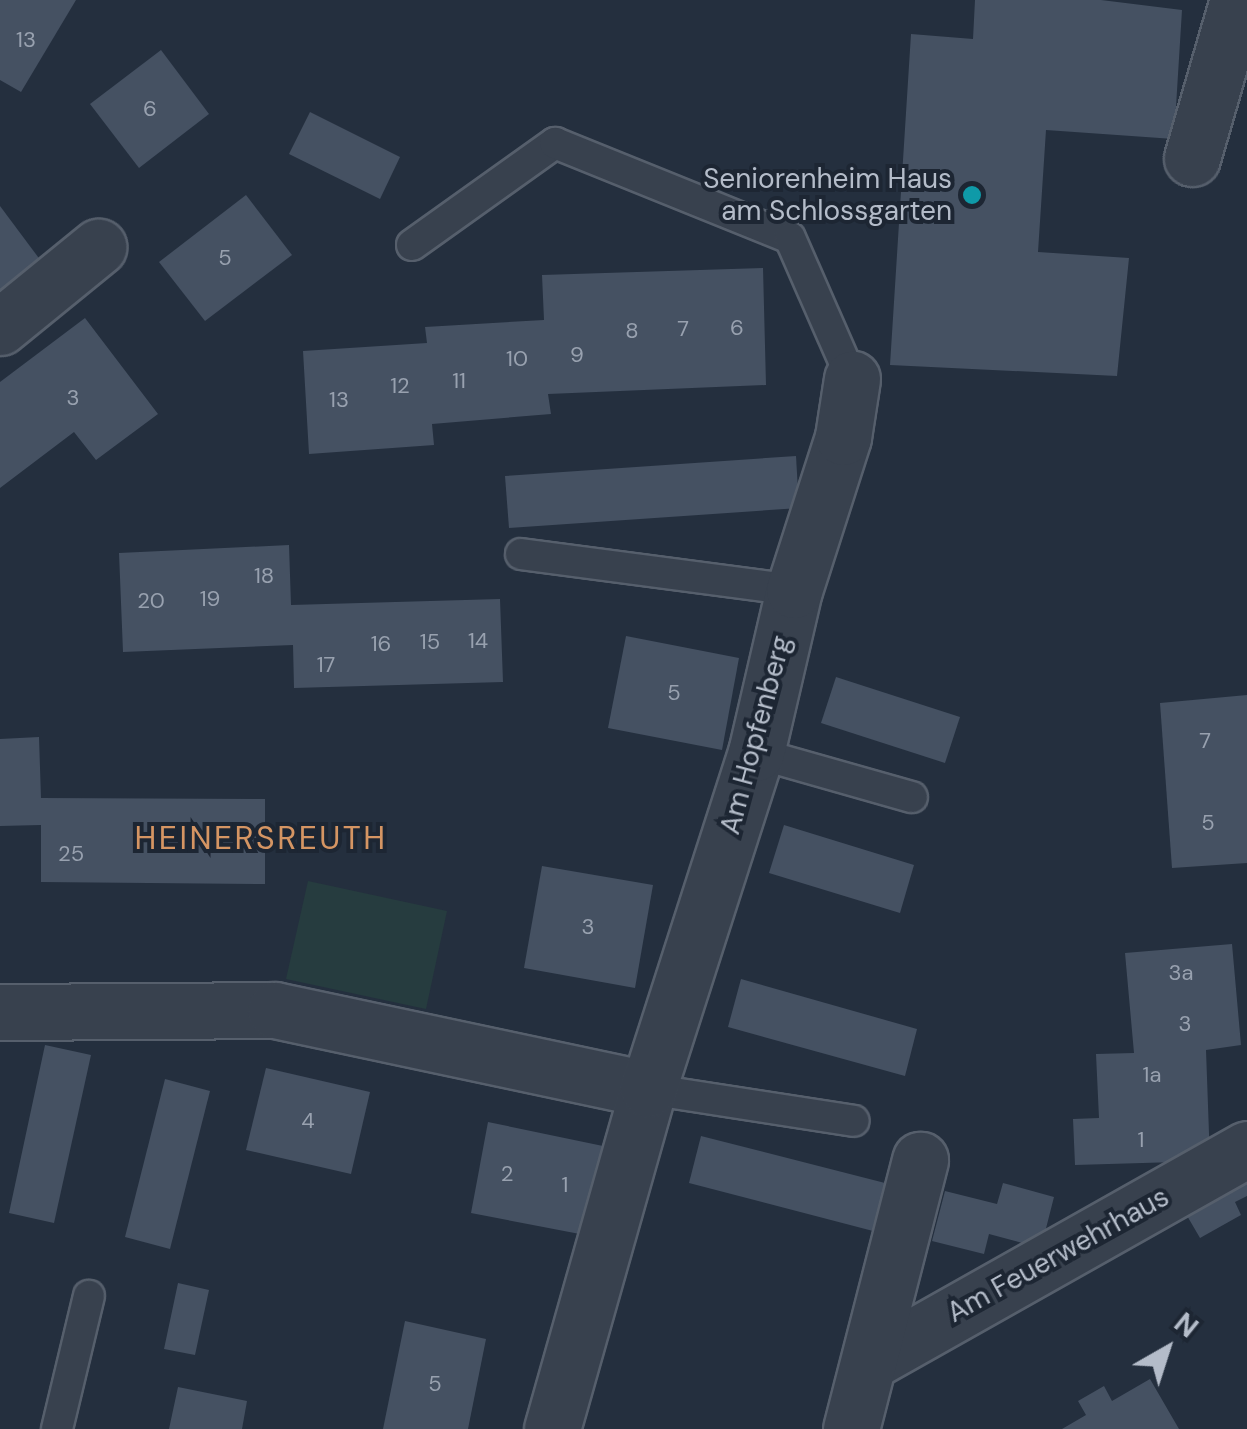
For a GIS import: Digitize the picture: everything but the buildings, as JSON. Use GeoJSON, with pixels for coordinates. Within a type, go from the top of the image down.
{"type":"FeatureCollection","features":[{"type":"Feature","properties":{"kind":"street"},"geometry":{"type":"LineString","coordinates":[[1192,158],[1238,0]]}},
{"type":"Feature","properties":{"kind":"street"},"geometry":{"type":"LineString","coordinates":[[0,327],[98,248]]}},
{"type":"Feature","properties":{"kind":"street","name":"Am Hopfenberg"},"geometry":{"type":"LineString","coordinates":[[552,1429],[648,1088],[756,753],[794,590],[843,437],[852,379]]}},
{"type":"Feature","properties":{"kind":"street"},"geometry":{"type":"LineString","coordinates":[[0,1012],[275,1010],[648,1088]]}},
{"type":"Feature","properties":{"kind":"street","name":"Am Feuerwehrhaus"},"geometry":{"type":"LineString","coordinates":[[869,1362],[1247,1149]]}},
{"type":"Feature","properties":{"kind":"street"},"geometry":{"type":"LineString","coordinates":[[851,1429],[920,1160]]}},
{"type":"Feature","properties":{"kind":"lane"},"geometry":{"type":"LineString","coordinates":[[412,244],[555,144],[790,238],[852,379]]}},
{"type":"Feature","properties":{"kind":"lane"},"geometry":{"type":"LineString","coordinates":[[521,554],[794,590]]}},
{"type":"Feature","properties":{"kind":"lane"},"geometry":{"type":"LineString","coordinates":[[756,753],[912,796]]}},
{"type":"Feature","properties":{"kind":"lane"},"geometry":{"type":"LineString","coordinates":[[648,1088],[854,1121]]}},
{"type":"Feature","properties":{"kind":"lane"},"geometry":{"type":"LineString","coordinates":[[57,1429],[89,1296]]}},
{"type":"Feature","properties":{"kind":"green space"},"geometry":{"type":"Polygon","coordinates":[[[308,881],[447,911],[426,1009],[286,979],[308,881]]]}},
{"type":"Feature","properties":{"kind":"place","name":"Seniorenheim Haus am Schlossgarten"},"geometry":{"type":"Point","coordinates":[972,195]}},
{"type":"Feature","properties":{"kind":"district","name":"HEINERSREUTH"},"geometry":{"type":"Point","coordinates":[261,838]}}]}
